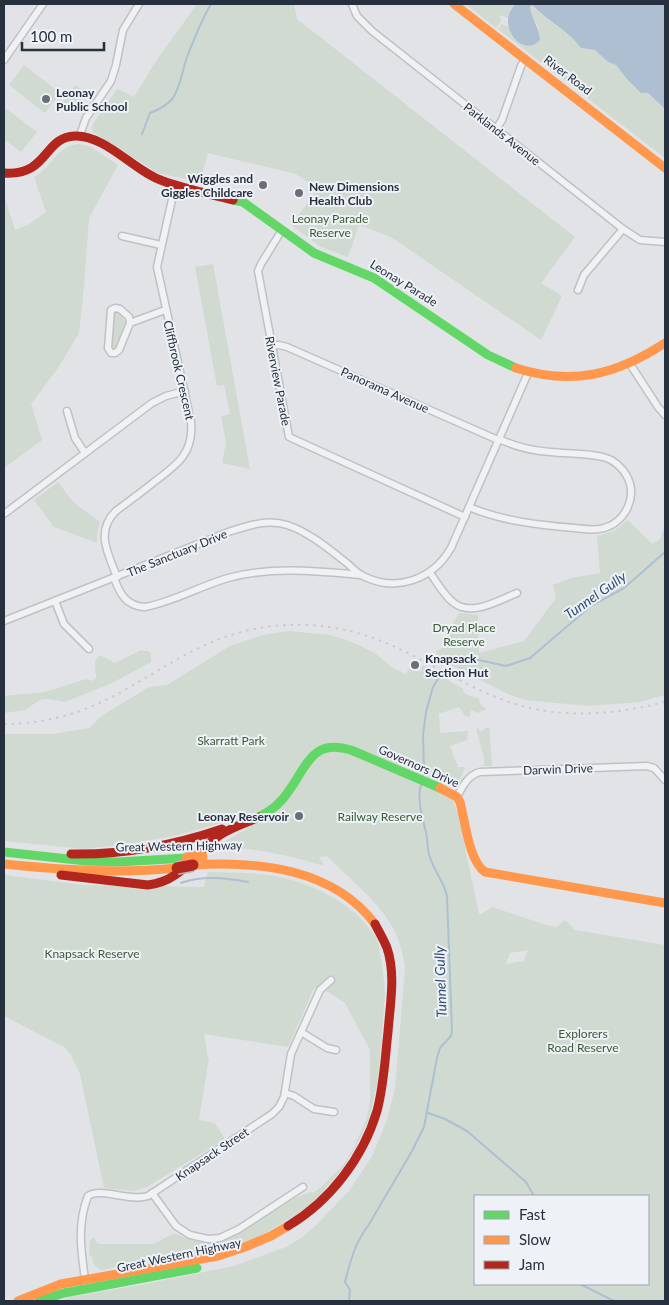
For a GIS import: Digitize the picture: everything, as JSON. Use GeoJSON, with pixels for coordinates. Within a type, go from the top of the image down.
{"type":"FeatureCollection","features":[{"type":"Feature","properties":{"kind":"main road","name":"River Road"},"geometry":{"type":"LineString","coordinates":[[454,4],[665,168]]}},
{"type":"Feature","properties":{"kind":"main road"},"geometry":{"type":"LineString","coordinates":[[4,173],[17,174],[28,172],[39,164],[56,144],[66,138],[80,135]]}},
{"type":"Feature","properties":{"kind":"main road","name":"Leonay Parade"},"geometry":{"type":"LineString","coordinates":[[80,135],[98,142],[156,178],[175,186],[241,201],[316,254],[374,278],[494,358],[528,373],[571,378],[601,374],[630,364],[665,343]]}},
{"type":"Feature","properties":{"kind":"main road","name":"Governors Drive"},"geometry":{"type":"LineString","coordinates":[[260,816],[274,809],[284,799],[309,758],[324,748],[334,746],[398,770],[457,797],[461,805],[474,859],[477,866],[485,872],[665,903]]}},
{"type":"Feature","properties":{"kind":"main road"},"geometry":{"type":"LineString","coordinates":[[4,847],[86,854],[134,852],[194,839],[260,816]]}},
{"type":"Feature","properties":{"kind":"main road"},"geometry":{"type":"LineString","coordinates":[[4,865],[144,885],[160,884],[174,878],[202,849],[218,836],[260,816]]}},
{"type":"Feature","properties":{"kind":"main road","name":"Great Western Highway"},"geometry":{"type":"LineString","coordinates":[[4,852],[86,861],[190,862],[245,865],[274,869],[311,878],[332,886],[348,896],[370,917],[386,947],[391,971],[380,1099],[368,1134],[348,1170],[315,1207],[285,1229],[258,1243],[218,1256],[85,1279],[48,1288],[18,1301]]}},
{"type":"Feature","properties":{"kind":"main road","name":"Great Western Highway"},"geometry":{"type":"LineString","coordinates":[[4,865],[89,872],[118,872],[177,868],[202,857],[240,857],[290,866],[337,881],[354,890],[376,911],[390,937],[396,954],[398,970],[388,1099],[376,1136],[354,1174],[328,1206],[298,1230],[275,1244],[244,1257],[64,1293],[39,1301]]}},
{"type":"Feature","properties":{"kind":"main road"},"geometry":{"type":"LineString","coordinates":[[64,1293],[82,1284],[85,1279],[90,1283],[111,1283]]}},
{"type":"Feature","properties":{"kind":"street"},"geometry":{"type":"LineString","coordinates":[[4,60],[43,4]]}},
{"type":"Feature","properties":{"kind":"street"},"geometry":{"type":"LineString","coordinates":[[80,135],[86,118],[111,81],[123,30],[139,4]]}},
{"type":"Feature","properties":{"kind":"street","name":"Parklands Avenue"},"geometry":{"type":"LineString","coordinates":[[352,4],[357,16],[372,31],[623,229],[640,240],[665,242]]}},
{"type":"Feature","properties":{"kind":"street"},"geometry":{"type":"LineString","coordinates":[[496,129],[502,120],[525,59]]}},
{"type":"Feature","properties":{"kind":"street","name":"Cliffbrook Crescent"},"geometry":{"type":"LineString","coordinates":[[175,186],[161,245],[158,272],[192,430],[188,448],[183,458],[116,511],[106,524],[105,544],[120,593],[134,606],[145,607],[227,578],[257,572],[299,570],[362,576]]}},
{"type":"Feature","properties":{"kind":"street"},"geometry":{"type":"LineString","coordinates":[[578,290],[584,275],[623,229]]}},
{"type":"Feature","properties":{"kind":"street","name":"Riverview Parade"},"geometry":{"type":"LineString","coordinates":[[282,230],[258,271],[289,437],[464,518]]}},
{"type":"Feature","properties":{"kind":"street"},"geometry":{"type":"LineString","coordinates":[[122,236],[161,245]]}},
{"type":"Feature","properties":{"kind":"street"},"geometry":{"type":"LineString","coordinates":[[130,323],[129,317],[120,309],[115,308],[111,310],[108,348],[111,353],[116,353],[118,350],[130,323],[165,310]]}},
{"type":"Feature","properties":{"kind":"street","name":"Panorama Avenue"},"geometry":{"type":"LineString","coordinates":[[271,346],[288,347],[498,440],[545,452],[596,456],[611,460],[620,467],[629,481],[631,494],[627,510],[619,520],[610,526],[592,529],[536,525],[469,507]]}},
{"type":"Feature","properties":{"kind":"street"},"geometry":{"type":"LineString","coordinates":[[630,364],[665,415]]}},
{"type":"Feature","properties":{"kind":"street","name":"The Sanctuary Drive"},"geometry":{"type":"LineString","coordinates":[[4,621],[231,531],[264,522],[284,524],[301,531],[362,576],[380,581],[395,582],[416,579],[430,572],[445,558],[528,373]]}},
{"type":"Feature","properties":{"kind":"street"},"geometry":{"type":"LineString","coordinates":[[4,514],[158,399],[185,391]]}},
{"type":"Feature","properties":{"kind":"street"},"geometry":{"type":"LineString","coordinates":[[66,411],[74,434],[85,453]]}},
{"type":"Feature","properties":{"kind":"street"},"geometry":{"type":"LineString","coordinates":[[341,573],[345,569],[346,563]]}},
{"type":"Feature","properties":{"kind":"street"},"geometry":{"type":"LineString","coordinates":[[430,572],[453,602],[464,608],[478,608],[517,593]]}},
{"type":"Feature","properties":{"kind":"street"},"geometry":{"type":"LineString","coordinates":[[55,601],[64,624],[89,649]]}},
{"type":"Feature","properties":{"kind":"street","name":"Darwin Drive"},"geometry":{"type":"LineString","coordinates":[[457,797],[465,783],[473,775],[480,772],[647,766],[654,768],[665,780]]}},
{"type":"Feature","properties":{"kind":"street","name":"Knapsack Street"},"geometry":{"type":"LineString","coordinates":[[85,1279],[80,1243],[88,1196],[94,1194],[138,1198],[152,1193],[272,1114],[280,1104],[285,1093],[290,1058],[301,1032],[320,990],[331,980]]}},
{"type":"Feature","properties":{"kind":"street"},"geometry":{"type":"LineString","coordinates":[[301,1032],[327,1048],[336,1050]]}},
{"type":"Feature","properties":{"kind":"street"},"geometry":{"type":"LineString","coordinates":[[285,1093],[293,1095],[314,1109],[334,1112]]}},
{"type":"Feature","properties":{"kind":"street"},"geometry":{"type":"LineString","coordinates":[[152,1193],[176,1226],[190,1235],[208,1239],[220,1238],[239,1229],[303,1187]]}},
{"type":"Feature","properties":{"kind":"green space","name":"Leonay Parade Reserve"},"geometry":{"type":"Polygon","coordinates":[[[197,4],[294,4],[297,19],[575,237],[541,283],[562,296],[541,340],[391,237],[359,225],[348,257],[321,247],[291,225],[318,189],[296,174],[208,153],[200,182],[158,173],[93,132],[93,124],[117,89],[134,97],[156,61],[197,4]]]}},
{"type":"Feature","properties":{"kind":"green space"},"geometry":{"type":"Polygon","coordinates":[[[466,4],[515,4],[508,18],[500,16],[501,21],[496,28],[466,4]]]}},
{"type":"Feature","properties":{"kind":"green space"},"geometry":{"type":"Polygon","coordinates":[[[531,5],[581,48],[595,50],[608,62],[616,65],[641,92],[647,92],[665,109],[665,158],[498,29],[502,24],[509,27],[511,34],[539,29],[532,15],[531,5]]]}},
{"type":"Feature","properties":{"kind":"green space"},"geometry":{"type":"Polygon","coordinates":[[[24,65],[60,93],[45,113],[9,85],[24,65]]]}},
{"type":"Feature","properties":{"kind":"green space"},"geometry":{"type":"Polygon","coordinates":[[[75,85],[86,92],[72,112],[61,105],[75,85]]]}},
{"type":"Feature","properties":{"kind":"green space"},"geometry":{"type":"Polygon","coordinates":[[[4,107],[37,132],[21,152],[4,139],[4,107]]]}},
{"type":"Feature","properties":{"kind":"green space"},"geometry":{"type":"Polygon","coordinates":[[[79,144],[91,147],[118,165],[89,218],[79,333],[58,368],[31,404],[42,440],[4,468],[4,195],[15,230],[29,224],[46,212],[34,177],[46,168],[65,148],[79,144]]]}},
{"type":"Feature","properties":{"kind":"green space"},"geometry":{"type":"Polygon","coordinates":[[[213,264],[250,469],[222,463],[226,443],[221,416],[230,414],[224,385],[217,386],[195,267],[213,264]]]}},
{"type":"Feature","properties":{"kind":"green space"},"geometry":{"type":"Polygon","coordinates":[[[117,312],[122,316],[125,323],[117,346],[114,348],[111,346],[113,315],[117,312]]]}},
{"type":"Feature","properties":{"kind":"green space"},"geometry":{"type":"Polygon","coordinates":[[[58,482],[73,502],[100,522],[97,543],[54,527],[34,500],[58,482]]]}},
{"type":"Feature","properties":{"kind":"green space","name":"Dryad Place Reserve"},"geometry":{"type":"Polygon","coordinates":[[[628,520],[652,544],[660,539],[665,525],[665,695],[640,702],[588,706],[525,700],[508,694],[437,658],[436,651],[451,644],[443,641],[459,613],[478,615],[479,653],[524,641],[556,598],[553,585],[571,578],[600,573],[597,536],[614,531],[628,520]]]}},
{"type":"Feature","properties":{"kind":"green space"},"geometry":{"type":"Polygon","coordinates":[[[289,631],[330,635],[352,642],[375,653],[391,667],[406,674],[409,668],[420,672],[423,665],[463,689],[467,695],[478,698],[481,705],[487,709],[478,713],[471,710],[470,717],[465,716],[459,707],[439,714],[440,733],[468,731],[467,740],[450,746],[458,767],[465,767],[459,779],[448,787],[458,815],[479,914],[492,907],[546,925],[557,927],[565,920],[575,930],[665,945],[665,1301],[60,1301],[70,1297],[234,1266],[286,1247],[303,1237],[349,1191],[372,1156],[387,1120],[395,1088],[405,968],[402,949],[387,918],[377,905],[327,856],[319,857],[324,866],[244,848],[216,846],[247,829],[225,822],[174,836],[83,849],[4,841],[4,734],[53,734],[89,728],[103,715],[149,687],[167,685],[230,646],[263,635],[289,631]],[[528,950],[510,953],[506,964],[524,961],[528,950]]]}},
{"type":"Feature","properties":{"kind":"green space"},"geometry":{"type":"Polygon","coordinates":[[[141,650],[148,651],[151,654],[151,662],[112,683],[65,702],[48,699],[40,700],[25,710],[4,713],[4,696],[45,692],[86,679],[92,681],[96,678],[95,661],[100,655],[115,663],[141,650]]]}},
{"type":"Feature","properties":{"kind":"green space"},"geometry":{"type":"Polygon","coordinates":[[[489,721],[492,766],[484,766],[484,757],[476,729],[478,728],[481,732],[489,728],[489,721]]]}},
{"type":"Feature","properties":{"kind":"green space","name":"Knapsack Reserve"},"geometry":{"type":"Polygon","coordinates":[[[208,872],[269,875],[315,888],[343,904],[366,925],[376,938],[381,956],[385,994],[378,1081],[369,1119],[344,1167],[310,1206],[255,1239],[238,1247],[101,1270],[94,1265],[92,1257],[89,1255],[90,1241],[93,1237],[98,1244],[154,1244],[172,1234],[176,1234],[205,1243],[225,1239],[243,1231],[295,1198],[311,1192],[314,1193],[343,1166],[367,1118],[370,1102],[370,1050],[345,1003],[326,991],[314,988],[288,1047],[204,1034],[209,1058],[199,1120],[215,1123],[225,1139],[147,1187],[134,1191],[104,1188],[80,1074],[71,1055],[64,1047],[4,1016],[4,875],[84,885],[204,887],[208,872]]]}},
{"type":"Feature","properties":{"kind":"water"},"geometry":{"type":"Polygon","coordinates":[[[515,4],[665,4],[665,109],[648,93],[641,93],[616,65],[608,62],[595,50],[581,48],[570,36],[532,5],[530,7],[540,40],[534,45],[522,44],[512,35],[509,28],[509,13],[515,4]]]}},
{"type":"Feature","properties":{"kind":"waterway"},"geometry":{"type":"LineString","coordinates":[[142,134],[150,113],[159,109],[173,98],[176,93],[192,44],[211,4]]}},
{"type":"Feature","properties":{"kind":"waterway","name":"Tunnel Gully"},"geometry":{"type":"LineString","coordinates":[[450,661],[461,656],[506,666],[530,658],[591,606],[624,588],[665,552]]}},
{"type":"Feature","properties":{"kind":"waterway","name":"Tunnel Gully"},"geometry":{"type":"LineString","coordinates":[[423,777],[423,735],[426,712],[433,687],[441,674]]}},
{"type":"Feature","properties":{"kind":"waterway","name":"Tunnel Gully"},"geometry":{"type":"LineString","coordinates":[[349,1301],[350,1290],[345,1282],[354,1250],[424,1127],[437,1058],[440,1048],[451,1036],[452,1031],[447,896],[428,852],[419,798],[421,784]]}},
{"type":"Feature","properties":{"kind":"waterway"},"geometry":{"type":"LineString","coordinates":[[181,883],[206,878],[223,878],[248,882]]}},
{"type":"Feature","properties":{"kind":"waterway"},"geometry":{"type":"LineString","coordinates":[[428,1113],[445,1119],[467,1131],[526,1182],[533,1195]]}},
{"type":"Feature","properties":{"kind":"waterway"},"geometry":{"type":"LineString","coordinates":[[582,1285],[614,1301]]}},
{"type":"Feature","properties":{"kind":"railway"},"geometry":{"type":"LineString","coordinates":[[4,724],[45,720],[75,713],[112,697],[176,660],[216,640],[245,631],[290,625],[333,628],[359,633],[405,652],[498,698],[539,710],[560,713],[602,713],[665,702]]}},
{"type":"Feature","properties":{"kind":"traffic: fast"},"geometry":{"type":"LineString","coordinates":[[233,200],[243,202],[314,253],[374,278],[488,355],[516,368]]}},
{"type":"Feature","properties":{"kind":"traffic: fast"},"geometry":{"type":"LineString","coordinates":[[259,817],[282,800],[312,757],[318,751],[327,748],[338,747],[351,750],[440,788]]}},
{"type":"Feature","properties":{"kind":"traffic: fast"},"geometry":{"type":"LineString","coordinates":[[4,852],[86,861],[118,862],[187,858]]}},
{"type":"Feature","properties":{"kind":"traffic: fast"},"geometry":{"type":"LineString","coordinates":[[39,1301],[64,1293],[197,1268]]}},
{"type":"Feature","properties":{"kind":"traffic: slow"},"geometry":{"type":"LineString","coordinates":[[454,4],[665,168]]}},
{"type":"Feature","properties":{"kind":"traffic: slow"},"geometry":{"type":"LineString","coordinates":[[516,368],[556,376],[593,374],[629,363],[665,343]]}},
{"type":"Feature","properties":{"kind":"traffic: slow"},"geometry":{"type":"LineString","coordinates":[[440,788],[457,797],[460,802],[471,850],[480,867],[485,872],[665,903]]}},
{"type":"Feature","properties":{"kind":"traffic: slow"},"geometry":{"type":"LineString","coordinates":[[187,858],[202,857]]}},
{"type":"Feature","properties":{"kind":"traffic: slow"},"geometry":{"type":"LineString","coordinates":[[4,864],[90,870],[134,871],[177,868]]}},
{"type":"Feature","properties":{"kind":"traffic: slow"},"geometry":{"type":"LineString","coordinates":[[193,865],[243,865],[293,872],[316,880],[338,891],[358,905],[375,924]]}},
{"type":"Feature","properties":{"kind":"traffic: slow"},"geometry":{"type":"LineString","coordinates":[[18,1301],[61,1284],[218,1256],[271,1236],[288,1226]]}},
{"type":"Feature","properties":{"kind":"traffic: jam"},"geometry":{"type":"LineString","coordinates":[[4,173],[30,169],[57,143],[65,138],[75,136],[87,137],[109,147],[142,170],[163,181],[233,200]]}},
{"type":"Feature","properties":{"kind":"traffic: jam"},"geometry":{"type":"LineString","coordinates":[[61,875],[148,885],[160,882],[179,872],[220,835],[259,817]]}},
{"type":"Feature","properties":{"kind":"traffic: jam"},"geometry":{"type":"LineString","coordinates":[[71,854],[110,853],[148,848],[166,845],[222,829]]}},
{"type":"Feature","properties":{"kind":"traffic: jam"},"geometry":{"type":"LineString","coordinates":[[177,868],[193,865]]}},
{"type":"Feature","properties":{"kind":"traffic: jam"},"geometry":{"type":"LineString","coordinates":[[288,1226],[318,1204],[343,1177],[363,1145],[377,1111],[384,1072],[392,979],[387,948],[375,924]]}},
{"type":"Feature","properties":{"kind":"place","name":"Leonay Public School"},"geometry":{"type":"Point","coordinates":[46,99]}},
{"type":"Feature","properties":{"kind":"place","name":"Wiggles and Giggles Childcare"},"geometry":{"type":"Point","coordinates":[263,185]}},
{"type":"Feature","properties":{"kind":"place","name":"New Dimensions Health Club"},"geometry":{"type":"Point","coordinates":[299,193]}},
{"type":"Feature","properties":{"kind":"place","name":"Knapsack Section Hut"},"geometry":{"type":"Point","coordinates":[415,665]}},
{"type":"Feature","properties":{"kind":"place","name":"Leonay Reservoir"},"geometry":{"type":"Point","coordinates":[299,816]}},
{"type":"Feature","properties":{"kind":"park label","name":"Skarratt Park"},"geometry":{"type":"Point","coordinates":[231,740]}},
{"type":"Feature","properties":{"kind":"park label","name":"Railway Reserve"},"geometry":{"type":"Point","coordinates":[380,816]}},
{"type":"Feature","properties":{"kind":"park label","name":"Explorers Road Reserve"},"geometry":{"type":"Point","coordinates":[583,1040]}}]}
